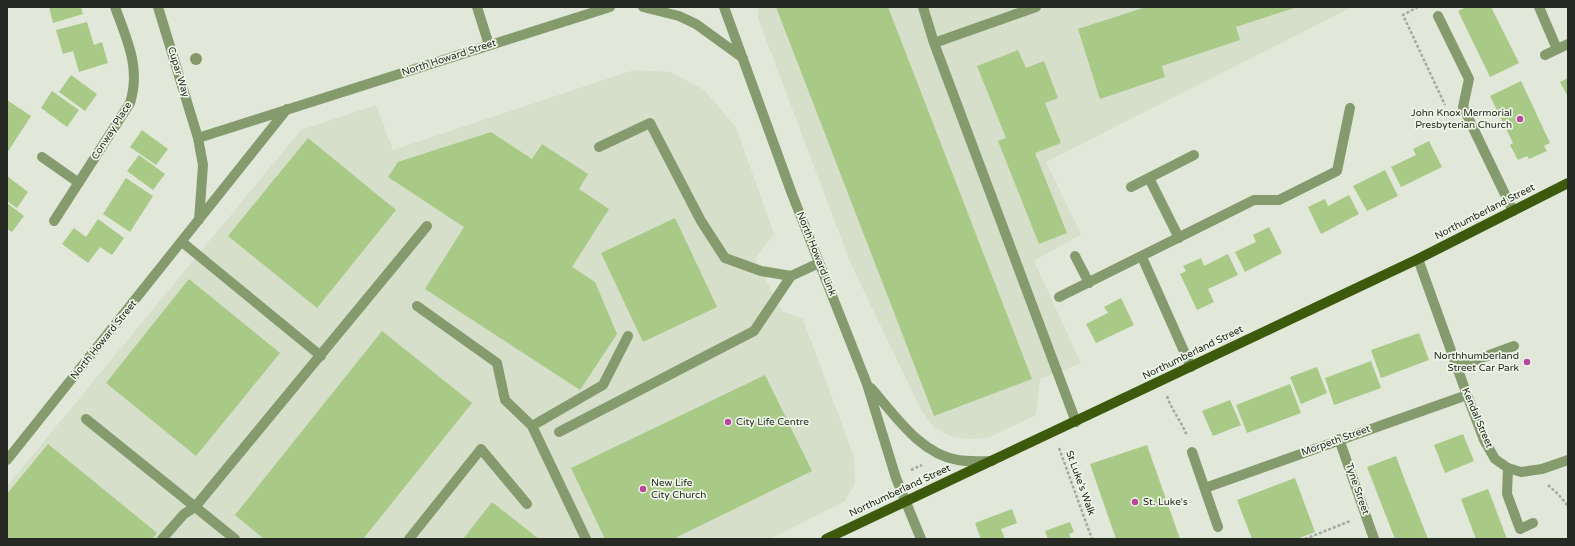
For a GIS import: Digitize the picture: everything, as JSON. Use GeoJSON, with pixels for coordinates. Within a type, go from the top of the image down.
{"type":"FeatureCollection","features":[{"type":"Feature","properties":{"kind":"main road","name":"Northumberland Street"},"geometry":{"type":"LineString","coordinates":[[826,539],[1053,433],[1418,259],[1568,183]]}},
{"type":"Feature","properties":{"kind":"street","name":"Conway Place"},"geometry":{"type":"LineString","coordinates":[[54,221],[130,103],[135,89],[136,75],[130,51],[115,7]]}},
{"type":"Feature","properties":{"kind":"street","name":"Cupar Way"},"geometry":{"type":"LineString","coordinates":[[158,7],[198,138]]}},
{"type":"Feature","properties":{"kind":"street"},"geometry":{"type":"LineString","coordinates":[[477,7],[489,45]]}},
{"type":"Feature","properties":{"kind":"street","name":"North Howard Street"},"geometry":{"type":"LineString","coordinates":[[198,138],[610,7]]}},
{"type":"Feature","properties":{"kind":"street"},"geometry":{"type":"LineString","coordinates":[[643,7],[679,16],[696,24],[744,58]]}},
{"type":"Feature","properties":{"kind":"street","name":"North Howard Link"},"geometry":{"type":"LineString","coordinates":[[724,7],[744,58],[792,194],[867,384],[896,478],[921,539]]}},
{"type":"Feature","properties":{"kind":"street"},"geometry":{"type":"LineString","coordinates":[[923,7],[934,43],[1076,422]]}},
{"type":"Feature","properties":{"kind":"street"},"geometry":{"type":"LineString","coordinates":[[934,43],[1036,7]]}},
{"type":"Feature","properties":{"kind":"street"},"geometry":{"type":"LineString","coordinates":[[1539,7],[1557,49]]}},
{"type":"Feature","properties":{"kind":"street"},"geometry":{"type":"LineString","coordinates":[[1438,16],[1469,79],[1463,106],[1513,211]]}},
{"type":"Feature","properties":{"kind":"street"},"geometry":{"type":"LineString","coordinates":[[1546,55],[1568,44]]}},
{"type":"Feature","properties":{"kind":"street"},"geometry":{"type":"LineString","coordinates":[[1059,297],[1254,200],[1279,200],[1337,171],[1350,108]]}},
{"type":"Feature","properties":{"kind":"street","name":"North Howard Street"},"geometry":{"type":"LineString","coordinates":[[7,460],[287,109]]}},
{"type":"Feature","properties":{"kind":"street"},"geometry":{"type":"LineString","coordinates":[[599,147],[650,123],[701,221],[725,258],[761,271],[791,276]]}},
{"type":"Feature","properties":{"kind":"street"},"geometry":{"type":"LineString","coordinates":[[198,138],[203,165],[199,220]]}},
{"type":"Feature","properties":{"kind":"street"},"geometry":{"type":"LineString","coordinates":[[1131,187],[1194,155]]}},
{"type":"Feature","properties":{"kind":"street"},"geometry":{"type":"LineString","coordinates":[[42,157],[79,183]]}},
{"type":"Feature","properties":{"kind":"street"},"geometry":{"type":"LineString","coordinates":[[1149,178],[1179,238]]}},
{"type":"Feature","properties":{"kind":"street"},"geometry":{"type":"LineString","coordinates":[[162,539],[184,514],[195,507],[427,226]]}},
{"type":"Feature","properties":{"kind":"street"},"geometry":{"type":"LineString","coordinates":[[182,242],[321,356]]}},
{"type":"Feature","properties":{"kind":"street"},"geometry":{"type":"LineString","coordinates":[[1075,256],[1088,283]]}},
{"type":"Feature","properties":{"kind":"street"},"geometry":{"type":"LineString","coordinates":[[1142,257],[1191,367]]}},
{"type":"Feature","properties":{"kind":"street","name":"Kendal Street"},"geometry":{"type":"LineString","coordinates":[[1418,259],[1484,440],[1495,459],[1508,468]]}},
{"type":"Feature","properties":{"kind":"street"},"geometry":{"type":"LineString","coordinates":[[559,432],[754,331],[791,276],[819,263]]}},
{"type":"Feature","properties":{"kind":"street"},"geometry":{"type":"LineString","coordinates":[[417,306],[496,363],[505,400],[532,426],[586,539]]}},
{"type":"Feature","properties":{"kind":"street"},"geometry":{"type":"LineString","coordinates":[[532,426],[603,385],[628,336]]}},
{"type":"Feature","properties":{"kind":"street"},"geometry":{"type":"LineString","coordinates":[[1457,367],[1514,346]]}},
{"type":"Feature","properties":{"kind":"street"},"geometry":{"type":"LineString","coordinates":[[867,384],[922,444],[941,455],[957,460],[992,461]]}},
{"type":"Feature","properties":{"kind":"street","name":"Morpeth Street"},"geometry":{"type":"LineString","coordinates":[[1205,488],[1339,439],[1467,395]]}},
{"type":"Feature","properties":{"kind":"street"},"geometry":{"type":"LineString","coordinates":[[86,419],[235,539]]}},
{"type":"Feature","properties":{"kind":"street","name":"Tyne Street"},"geometry":{"type":"LineString","coordinates":[[1339,439],[1374,539]]}},
{"type":"Feature","properties":{"kind":"street"},"geometry":{"type":"LineString","coordinates":[[409,539],[481,449],[527,504]]}},
{"type":"Feature","properties":{"kind":"street"},"geometry":{"type":"LineString","coordinates":[[1192,452],[1218,527]]}},
{"type":"Feature","properties":{"kind":"street"},"geometry":{"type":"LineString","coordinates":[[1533,524],[1520,529],[1507,494],[1508,468],[1521,472],[1542,469],[1568,460]]}},
{"type":"Feature","properties":{"kind":"path"},"geometry":{"type":"LineString","coordinates":[[1418,7],[1404,15],[1447,108]]}},
{"type":"Feature","properties":{"kind":"path"},"geometry":{"type":"LineString","coordinates":[[1162,381],[1172,411],[1182,422],[1192,452]]}},
{"type":"Feature","properties":{"kind":"path","name":"St Luke's Walk"},"geometry":{"type":"LineString","coordinates":[[1053,433],[1092,539]]}},
{"type":"Feature","properties":{"kind":"path"},"geometry":{"type":"LineString","coordinates":[[896,478],[941,455]]}},
{"type":"Feature","properties":{"kind":"path"},"geometry":{"type":"LineString","coordinates":[[1530,470],[1558,494],[1568,506]]}},
{"type":"Feature","properties":{"kind":"path"},"geometry":{"type":"LineString","coordinates":[[1305,539],[1365,515]]}},
{"type":"Feature","properties":{"kind":"shaded area"},"geometry":{"type":"Polygon","coordinates":[[[758,7],[1352,7],[1046,162],[1081,234],[1034,261],[1081,363],[1040,379],[1036,415],[988,438],[968,439],[949,436],[934,427],[921,410],[850,262],[758,18],[758,7]]]}},
{"type":"Feature","properties":{"kind":"shaded area"},"geometry":{"type":"Polygon","coordinates":[[[634,70],[670,72],[704,90],[736,127],[774,234],[755,259],[782,311],[803,319],[854,457],[855,484],[845,501],[770,539],[7,539],[7,486],[301,130],[376,105],[393,150],[634,70]]]}},
{"type":"Feature","properties":{"kind":"building"},"geometry":{"type":"Polygon","coordinates":[[[49,7],[81,7],[83,14],[53,23],[49,7]]]}},
{"type":"Feature","properties":{"kind":"building"},"geometry":{"type":"Polygon","coordinates":[[[776,7],[888,7],[1032,379],[934,416],[776,7]]]}},
{"type":"Feature","properties":{"kind":"building"},"geometry":{"type":"Polygon","coordinates":[[[1146,7],[1297,7],[1236,27],[1240,40],[1162,66],[1165,77],[1100,99],[1078,29],[1146,7]]]}},
{"type":"Feature","properties":{"kind":"building"},"geometry":{"type":"Polygon","coordinates":[[[1466,7],[1491,7],[1519,63],[1490,77],[1458,11],[1466,7]]]}},
{"type":"Feature","properties":{"kind":"building"},"geometry":{"type":"Polygon","coordinates":[[[87,22],[94,45],[102,42],[108,63],[79,72],[73,51],[63,54],[56,30],[87,22]]]}},
{"type":"Feature","properties":{"kind":"building"},"geometry":{"type":"Polygon","coordinates":[[[1018,50],[1026,68],[1044,61],[1058,98],[1045,103],[1061,143],[1035,153],[1067,233],[1039,244],[998,141],[1006,138],[977,66],[1018,50]]]}},
{"type":"Feature","properties":{"kind":"building"},"geometry":{"type":"Polygon","coordinates":[[[71,75],[97,94],[85,111],[59,92],[71,75]]]}},
{"type":"Feature","properties":{"kind":"building"},"geometry":{"type":"Polygon","coordinates":[[[1568,78],[1568,97],[1560,82],[1568,78]]]}},
{"type":"Feature","properties":{"kind":"building","name":"John Knox Mermorial Presbyterian Church"},"geometry":{"type":"Polygon","coordinates":[[[1521,81],[1550,143],[1544,146],[1547,151],[1529,159],[1527,156],[1518,160],[1510,145],[1513,143],[1490,96],[1521,81]]]}},
{"type":"Feature","properties":{"kind":"building"},"geometry":{"type":"Polygon","coordinates":[[[52,91],[79,110],[67,127],[41,108],[52,91]]]}},
{"type":"Feature","properties":{"kind":"building"},"geometry":{"type":"Polygon","coordinates":[[[7,100],[31,116],[7,153],[7,100]]]}},
{"type":"Feature","properties":{"kind":"building"},"geometry":{"type":"Polygon","coordinates":[[[142,130],[168,149],[156,165],[130,147],[142,130]]]}},
{"type":"Feature","properties":{"kind":"building"},"geometry":{"type":"Polygon","coordinates":[[[491,132],[532,159],[542,144],[588,174],[579,189],[609,209],[572,267],[595,282],[617,334],[580,390],[425,289],[464,227],[388,177],[398,162],[491,132]]]}},
{"type":"Feature","properties":{"kind":"building"},"geometry":{"type":"Polygon","coordinates":[[[308,138],[396,210],[317,308],[228,236],[308,138]]]}},
{"type":"Feature","properties":{"kind":"building"},"geometry":{"type":"Polygon","coordinates":[[[1429,141],[1442,167],[1401,187],[1391,167],[1416,155],[1413,149],[1429,141]]]}},
{"type":"Feature","properties":{"kind":"building"},"geometry":{"type":"Polygon","coordinates":[[[139,155],[165,174],[153,190],[127,171],[139,155]]]}},
{"type":"Feature","properties":{"kind":"building"},"geometry":{"type":"Polygon","coordinates":[[[1385,170],[1398,196],[1367,211],[1353,186],[1385,170]]]}},
{"type":"Feature","properties":{"kind":"building"},"geometry":{"type":"Polygon","coordinates":[[[7,176],[28,192],[17,208],[7,201],[7,176]]]}},
{"type":"Feature","properties":{"kind":"building"},"geometry":{"type":"Polygon","coordinates":[[[126,178],[153,196],[130,232],[103,214],[126,178]]]}},
{"type":"Feature","properties":{"kind":"building"},"geometry":{"type":"Polygon","coordinates":[[[1349,195],[1359,214],[1321,234],[1308,207],[1325,199],[1328,206],[1349,195]]]}},
{"type":"Feature","properties":{"kind":"building"},"geometry":{"type":"Polygon","coordinates":[[[7,203],[24,216],[12,232],[7,229],[7,203]]]}},
{"type":"Feature","properties":{"kind":"building"},"geometry":{"type":"Polygon","coordinates":[[[675,218],[717,307],[643,342],[601,253],[675,218]]]}},
{"type":"Feature","properties":{"kind":"building"},"geometry":{"type":"Polygon","coordinates":[[[98,219],[124,238],[112,255],[100,247],[88,263],[62,244],[74,228],[86,237],[98,219]]]}},
{"type":"Feature","properties":{"kind":"building"},"geometry":{"type":"Polygon","coordinates":[[[1269,227],[1282,253],[1245,272],[1235,252],[1256,242],[1253,235],[1269,227]]]}},
{"type":"Feature","properties":{"kind":"building"},"geometry":{"type":"Polygon","coordinates":[[[1228,254],[1238,275],[1208,289],[1214,302],[1197,310],[1180,274],[1186,271],[1183,266],[1201,258],[1204,266],[1228,254]]]}},
{"type":"Feature","properties":{"kind":"building"},"geometry":{"type":"Polygon","coordinates":[[[189,279],[280,353],[196,456],[106,383],[189,279]]]}},
{"type":"Feature","properties":{"kind":"building"},"geometry":{"type":"Polygon","coordinates":[[[1121,298],[1134,325],[1096,343],[1086,324],[1108,313],[1104,307],[1121,298]]]}},
{"type":"Feature","properties":{"kind":"building"},"geometry":{"type":"Polygon","coordinates":[[[382,331],[472,403],[363,539],[264,539],[235,515],[382,331]]]}},
{"type":"Feature","properties":{"kind":"building"},"geometry":{"type":"Polygon","coordinates":[[[1419,333],[1429,360],[1381,378],[1371,350],[1419,333]]]}},
{"type":"Feature","properties":{"kind":"building"},"geometry":{"type":"Polygon","coordinates":[[[1371,361],[1381,388],[1334,405],[1325,378],[1371,361]]]}},
{"type":"Feature","properties":{"kind":"building"},"geometry":{"type":"Polygon","coordinates":[[[1317,367],[1327,393],[1301,404],[1290,377],[1317,367]]]}},
{"type":"Feature","properties":{"kind":"building","name":"City Life Centre"},"geometry":{"type":"Polygon","coordinates":[[[765,375],[812,471],[673,539],[605,539],[571,468],[765,375]]]}},
{"type":"Feature","properties":{"kind":"building"},"geometry":{"type":"Polygon","coordinates":[[[1290,384],[1301,413],[1247,433],[1236,405],[1290,384]]]}},
{"type":"Feature","properties":{"kind":"building"},"geometry":{"type":"Polygon","coordinates":[[[1230,400],[1241,425],[1213,436],[1202,411],[1230,400]]]}},
{"type":"Feature","properties":{"kind":"building"},"geometry":{"type":"Polygon","coordinates":[[[1463,434],[1474,461],[1445,473],[1434,445],[1463,434]]]}},
{"type":"Feature","properties":{"kind":"building"},"geometry":{"type":"Polygon","coordinates":[[[48,444],[157,533],[152,539],[7,539],[7,494],[48,444]]]}},
{"type":"Feature","properties":{"kind":"building","name":"St. Luke's"},"geometry":{"type":"Polygon","coordinates":[[[1147,445],[1180,539],[1116,539],[1090,464],[1147,445]]]}},
{"type":"Feature","properties":{"kind":"building"},"geometry":{"type":"Polygon","coordinates":[[[1396,456],[1428,539],[1395,539],[1367,467],[1396,456]]]}},
{"type":"Feature","properties":{"kind":"building"},"geometry":{"type":"Polygon","coordinates":[[[1295,478],[1315,532],[1297,539],[1252,539],[1237,500],[1295,478]]]}},
{"type":"Feature","properties":{"kind":"building"},"geometry":{"type":"Polygon","coordinates":[[[1488,489],[1507,539],[1476,539],[1461,499],[1488,489]]]}},
{"type":"Feature","properties":{"kind":"building"},"geometry":{"type":"Polygon","coordinates":[[[492,502],[539,539],[463,539],[492,502]]]}},
{"type":"Feature","properties":{"kind":"building"},"geometry":{"type":"Polygon","coordinates":[[[1012,509],[1017,523],[1001,529],[1005,539],[981,539],[975,523],[1012,509]]]}},
{"type":"Feature","properties":{"kind":"building"},"geometry":{"type":"Polygon","coordinates":[[[1070,522],[1074,532],[1069,534],[1071,539],[1048,539],[1045,531],[1070,522]]]}},
{"type":"Feature","properties":{"kind":"place","name":"John Knox Mermorial Presbyterian Church"},"geometry":{"type":"Point","coordinates":[1520,119]}},
{"type":"Feature","properties":{"kind":"place","name":"Northhumberland Street Car Park"},"geometry":{"type":"Point","coordinates":[1527,362]}},
{"type":"Feature","properties":{"kind":"place","name":"City Life Centre"},"geometry":{"type":"Point","coordinates":[728,422]}},
{"type":"Feature","properties":{"kind":"place","name":"New Life City Church"},"geometry":{"type":"Point","coordinates":[643,489]}},
{"type":"Feature","properties":{"kind":"place","name":"St. Luke's"},"geometry":{"type":"Point","coordinates":[1135,502]}}]}
